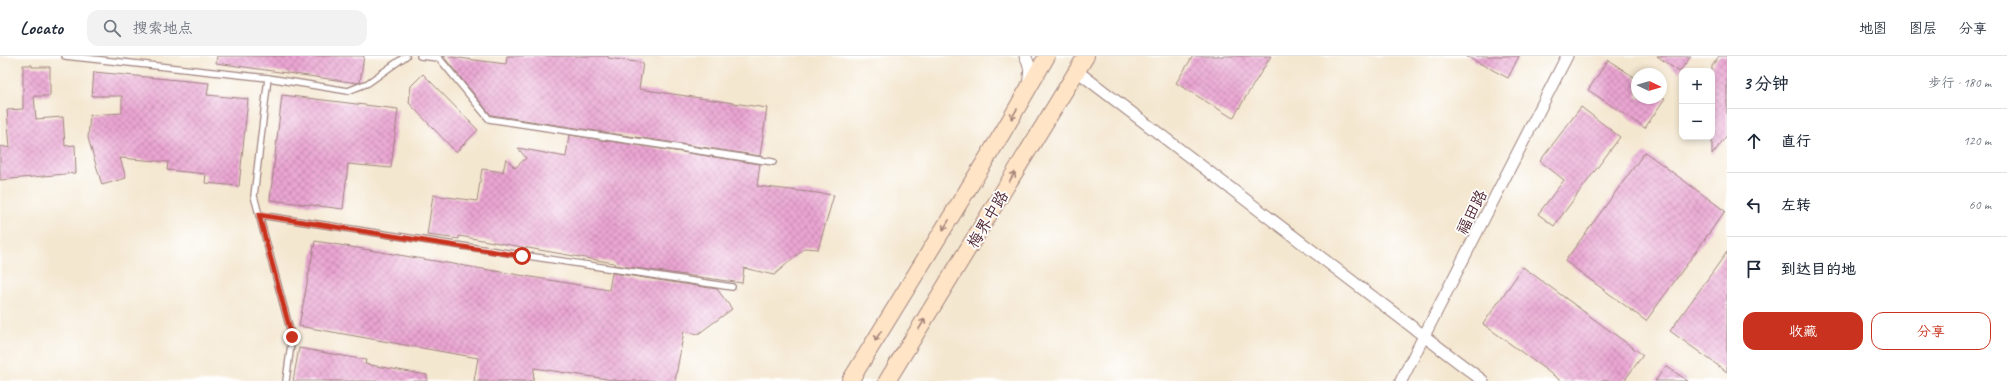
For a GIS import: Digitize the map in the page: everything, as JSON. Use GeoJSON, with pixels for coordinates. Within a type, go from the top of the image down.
{"type":"FeatureCollection","features":[{"type":"Feature","properties":{"kind":"main road","name":"梅界中路"},"geometry":{"type":"LineString","coordinates":[[850,381],[1047,56]]}},
{"type":"Feature","properties":{"kind":"main road","name":"梅界中路"},"geometry":{"type":"LineString","coordinates":[[887,381],[1086,56]]}},
{"type":"Feature","properties":{"kind":"street"},"geometry":{"type":"LineString","coordinates":[[1025,56],[1028,61],[1030,74],[1027,91]]}},
{"type":"Feature","properties":{"kind":"street","name":"福田路"},"geometry":{"type":"LineString","coordinates":[[1402,381],[1567,56]]}},
{"type":"Feature","properties":{"kind":"street"},"geometry":{"type":"LineString","coordinates":[[1077,71],[1483,381]]}},
{"type":"Feature","properties":{"kind":"lane"},"geometry":{"type":"LineString","coordinates":[[65,56],[268,78],[348,91],[368,83],[406,56]]}},
{"type":"Feature","properties":{"kind":"lane"},"geometry":{"type":"LineString","coordinates":[[420,56],[438,58],[490,119],[773,162]]}},
{"type":"Feature","properties":{"kind":"lane"},"geometry":{"type":"LineString","coordinates":[[268,78],[254,196],[292,337],[286,381]]}},
{"type":"Feature","properties":{"kind":"lane"},"geometry":{"type":"LineString","coordinates":[[259,215],[732,287]]}},
{"type":"Feature","properties":{"kind":"building"},"geometry":{"type":"Polygon","coordinates":[[[217,56],[364,56],[360,82],[358,83],[216,63],[217,56]]]}},
{"type":"Feature","properties":{"kind":"building"},"geometry":{"type":"Polygon","coordinates":[[[443,56],[506,64],[507,56],[608,56],[608,58],[643,63],[639,89],[767,108],[760,156],[491,115],[443,56]]]}},
{"type":"Feature","properties":{"kind":"building"},"geometry":{"type":"Polygon","coordinates":[[[1193,56],[1271,56],[1233,118],[1176,83],[1193,56]]]}},
{"type":"Feature","properties":{"kind":"building"},"geometry":{"type":"Polygon","coordinates":[[[1466,56],[1519,56],[1508,78],[1466,56]]]}},
{"type":"Feature","properties":{"kind":"building"},"geometry":{"type":"Polygon","coordinates":[[[1657,56],[1691,56],[1682,68],[1679,68],[1679,72],[1657,56]]]}},
{"type":"Feature","properties":{"kind":"building"},"geometry":{"type":"Polygon","coordinates":[[[1719,56],[1727,56],[1727,135],[1712,155],[1712,140],[1715,140],[1715,68],[1712,68],[1719,56]]]}},
{"type":"Feature","properties":{"kind":"building"},"geometry":{"type":"Polygon","coordinates":[[[1608,60],[1631,75],[1631,104],[1661,104],[1645,128],[1588,90],[1608,60]]]}},
{"type":"Feature","properties":{"kind":"building"},"geometry":{"type":"Polygon","coordinates":[[[23,65],[32,65],[32,67],[50,67],[50,96],[34,96],[36,119],[63,117],[65,146],[75,145],[76,173],[0,180],[0,146],[10,148],[7,110],[23,109],[23,65]]]}},
{"type":"Feature","properties":{"kind":"building"},"geometry":{"type":"Polygon","coordinates":[[[94,72],[209,83],[207,95],[248,99],[239,186],[205,183],[206,174],[167,170],[168,162],[120,158],[126,178],[102,185],[88,138],[90,115],[122,113],[122,96],[92,96],[94,72]]]}},
{"type":"Feature","properties":{"kind":"building"},"geometry":{"type":"Polygon","coordinates":[[[423,74],[478,130],[456,152],[409,103],[411,86],[423,74]]]}},
{"type":"Feature","properties":{"kind":"building"},"geometry":{"type":"Polygon","coordinates":[[[282,95],[398,109],[391,168],[348,164],[343,209],[270,200],[282,95]]]}},
{"type":"Feature","properties":{"kind":"building"},"geometry":{"type":"Polygon","coordinates":[[[1581,107],[1620,137],[1554,226],[1538,214],[1564,180],[1540,161],[1581,107]]]}},
{"type":"Feature","properties":{"kind":"building"},"geometry":{"type":"Polygon","coordinates":[[[569,135],[760,164],[757,186],[834,195],[818,249],[805,248],[774,275],[744,268],[742,283],[614,265],[614,263],[459,236],[459,239],[427,235],[433,195],[477,201],[482,169],[503,172],[506,158],[515,168],[526,158],[518,148],[566,157],[569,135]]]}},
{"type":"Feature","properties":{"kind":"building"},"geometry":{"type":"Polygon","coordinates":[[[1645,152],[1725,211],[1646,321],[1565,261],[1645,152]]]}},
{"type":"Feature","properties":{"kind":"building"},"geometry":{"type":"Polygon","coordinates":[[[315,241],[609,290],[612,273],[717,289],[732,309],[698,334],[684,331],[675,381],[620,381],[534,368],[533,381],[474,381],[478,358],[299,326],[315,241]]]}},
{"type":"Feature","properties":{"kind":"building"},"geometry":{"type":"Polygon","coordinates":[[[1727,252],[1727,372],[1670,331],[1727,252]]]}},
{"type":"Feature","properties":{"kind":"building"},"geometry":{"type":"Polygon","coordinates":[[[1523,267],[1643,355],[1624,381],[1561,381],[1483,324],[1523,267]]]}},
{"type":"Feature","properties":{"kind":"building"},"geometry":{"type":"Polygon","coordinates":[[[299,348],[366,360],[365,364],[427,375],[427,381],[293,381],[299,348]]]}},
{"type":"Feature","properties":{"kind":"building"},"geometry":{"type":"Polygon","coordinates":[[[1666,366],[1688,381],[1655,381],[1666,366]]]}},
{"type":"Feature","properties":{"kind":"route"},"geometry":{"type":"LineString","coordinates":[[292,337],[259,215],[522,256]]}}]}
